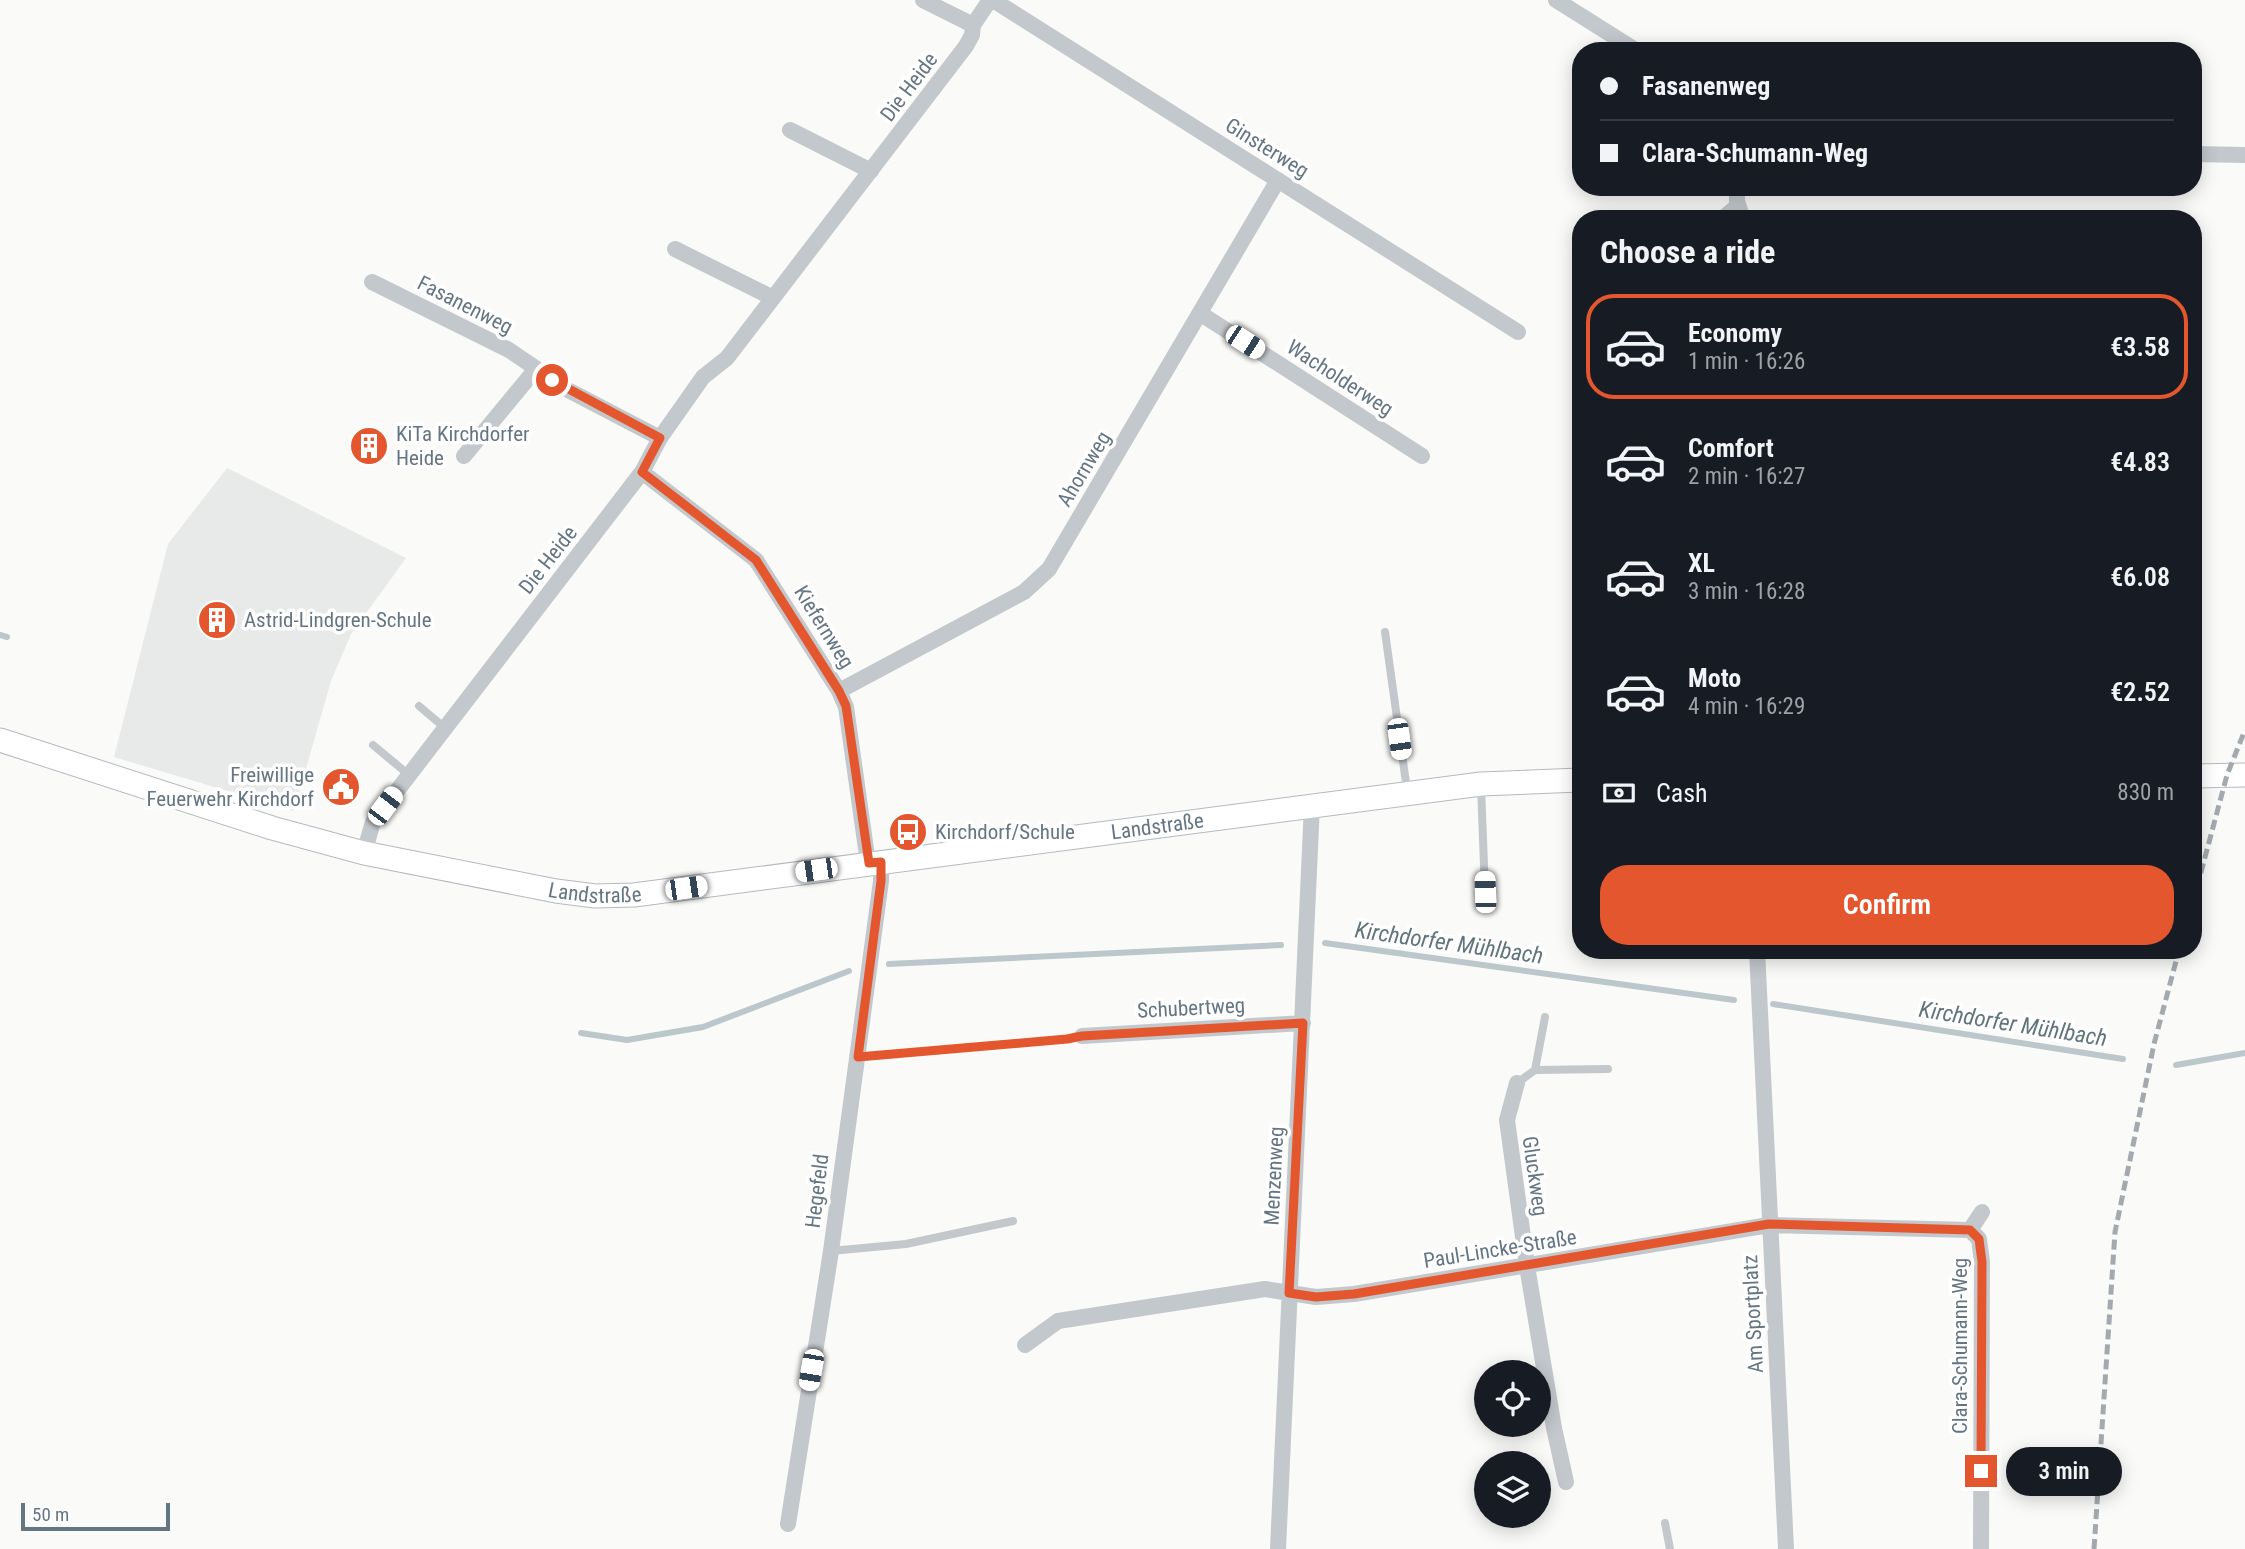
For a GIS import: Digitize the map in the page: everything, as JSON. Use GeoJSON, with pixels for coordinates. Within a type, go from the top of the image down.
{"type":"FeatureCollection","features":[{"type":"Feature","properties":{"kind":"street"},"geometry":{"type":"LineString","coordinates":[[923,0],[972,25]]}},
{"type":"Feature","properties":{"kind":"street","name":"Die Heide"},"geometry":{"type":"LineString","coordinates":[[364,853],[373,822],[642,472],[660,438],[703,377],[727,358],[966,46],[972,35],[972,25],[992,0]]}},
{"type":"Feature","properties":{"kind":"street","name":"Ginsterweg"},"geometry":{"type":"LineString","coordinates":[[992,0],[1518,332]]}},
{"type":"Feature","properties":{"kind":"street"},"geometry":{"type":"LineString","coordinates":[[1556,0],[1623,42]]}},
{"type":"Feature","properties":{"kind":"street"},"geometry":{"type":"LineString","coordinates":[[790,130],[871,171]]}},
{"type":"Feature","properties":{"kind":"street"},"geometry":{"type":"LineString","coordinates":[[2202,154],[2245,155]]}},
{"type":"Feature","properties":{"kind":"street","name":"Ahornweg"},"geometry":{"type":"LineString","coordinates":[[839,691],[1024,592],[1049,569],[1278,180]]}},
{"type":"Feature","properties":{"kind":"street"},"geometry":{"type":"LineString","coordinates":[[675,249],[773,298]]}},
{"type":"Feature","properties":{"kind":"street","name":"Fasanenweg"},"geometry":{"type":"LineString","coordinates":[[372,282],[509,350],[568,390],[660,438]]}},
{"type":"Feature","properties":{"kind":"street","name":"Wacholderweg"},"geometry":{"type":"LineString","coordinates":[[1200,314],[1422,456]]}},
{"type":"Feature","properties":{"kind":"street"},"geometry":{"type":"LineString","coordinates":[[464,456],[536,370]]}},
{"type":"Feature","properties":{"kind":"street","name":"Kiefernweg"},"geometry":{"type":"LineString","coordinates":[[642,472],[756,560],[839,691],[846,706],[875,862]]}},
{"type":"Feature","properties":{"kind":"street","name":"Landstraße"},"geometry":{"type":"LineString","coordinates":[[0,740],[272,828],[364,853],[556,891],[595,896],[634,895],[1481,784],[1572,780]]}},
{"type":"Feature","properties":{"kind":"street"},"geometry":{"type":"LineString","coordinates":[[2202,776],[2245,775]]}},
{"type":"Feature","properties":{"kind":"street","name":"Menzenweg"},"geometry":{"type":"LineString","coordinates":[[1278,1549],[1312,805]]}},
{"type":"Feature","properties":{"kind":"street","name":"Hegefeld"},"geometry":{"type":"LineString","coordinates":[[788,1524],[858,1057],[881,881],[875,862]]}},
{"type":"Feature","properties":{"kind":"street","name":"Am Sportplatz"},"geometry":{"type":"LineString","coordinates":[[1757,959],[1786,1549]]}},
{"type":"Feature","properties":{"kind":"street","name":"Schubertweg"},"geometry":{"type":"LineString","coordinates":[[1082,1036],[1303,1023]]}},
{"type":"Feature","properties":{"kind":"street","name":"Gluckweg"},"geometry":{"type":"LineString","coordinates":[[1517,1083],[1507,1120],[1553,1428],[1566,1482]]}},
{"type":"Feature","properties":{"kind":"street"},"geometry":{"type":"LineString","coordinates":[[1970,1230],[1982,1212]]}},
{"type":"Feature","properties":{"kind":"street","name":"Paul-Lincke-Straße"},"geometry":{"type":"LineString","coordinates":[[1025,1345],[1058,1321],[1265,1289],[1316,1297],[1354,1294],[1769,1224],[1970,1230]]}},
{"type":"Feature","properties":{"kind":"street","name":"Clara-Schumann-Weg"},"geometry":{"type":"LineString","coordinates":[[1970,1230],[1979,1239],[1982,1262],[1981,1549]]}},
{"type":"Feature","properties":{"kind":"lane"},"geometry":{"type":"LineString","coordinates":[[1724,210],[1735,196]]}},
{"type":"Feature","properties":{"kind":"lane"},"geometry":{"type":"LineString","coordinates":[[1385,632],[1407,793]]}},
{"type":"Feature","properties":{"kind":"lane"},"geometry":{"type":"LineString","coordinates":[[419,706],[445,728]]}},
{"type":"Feature","properties":{"kind":"lane"},"geometry":{"type":"LineString","coordinates":[[373,745],[409,775]]}},
{"type":"Feature","properties":{"kind":"lane"},"geometry":{"type":"LineString","coordinates":[[1481,784],[1485,892]]}},
{"type":"Feature","properties":{"kind":"lane"},"geometry":{"type":"LineString","coordinates":[[1535,1070],[1545,1017]]}},
{"type":"Feature","properties":{"kind":"lane"},"geometry":{"type":"LineString","coordinates":[[858,1057],[1082,1036]]}},
{"type":"Feature","properties":{"kind":"lane"},"geometry":{"type":"LineString","coordinates":[[1517,1083],[1535,1070],[1608,1069]]}},
{"type":"Feature","properties":{"kind":"lane"},"geometry":{"type":"LineString","coordinates":[[831,1251],[906,1244],[1013,1222]]}},
{"type":"Feature","properties":{"kind":"lane"},"geometry":{"type":"LineString","coordinates":[[1665,1523],[1670,1549]]}},
{"type":"Feature","properties":{"kind":"shaded area"},"geometry":{"type":"Polygon","coordinates":[[[227,468],[406,558],[351,634],[331,681],[294,811],[114,757],[168,544],[227,468]]]}},
{"type":"Feature","properties":{"kind":"waterway","name":"Kirchdorfer Mühlbach"},"geometry":{"type":"LineString","coordinates":[[0,635],[7,637]]}},
{"type":"Feature","properties":{"kind":"waterway","name":"Kirchdorfer Mühlbach"},"geometry":{"type":"LineString","coordinates":[[1325,943],[1734,1000]]}},
{"type":"Feature","properties":{"kind":"waterway","name":"Kirchdorfer Mühlbach"},"geometry":{"type":"LineString","coordinates":[[889,964],[1281,945]]}},
{"type":"Feature","properties":{"kind":"waterway","name":"Kirchdorfer Mühlbach"},"geometry":{"type":"LineString","coordinates":[[581,1033],[627,1040],[703,1027],[849,971]]}},
{"type":"Feature","properties":{"kind":"waterway","name":"Kirchdorfer Mühlbach"},"geometry":{"type":"LineString","coordinates":[[1773,1004],[2123,1059]]}},
{"type":"Feature","properties":{"kind":"waterway","name":"Kirchdorfer Mühlbach"},"geometry":{"type":"LineString","coordinates":[[2176,1065],[2245,1053]]}},
{"type":"Feature","properties":{"kind":"railway"},"geometry":{"type":"LineString","coordinates":[[2202,868],[2227,775],[2245,730]]}},
{"type":"Feature","properties":{"kind":"railway"},"geometry":{"type":"LineString","coordinates":[[2094,1549],[2115,1232],[2154,1044],[2177,959]]}},
{"type":"Feature","properties":{"kind":"place","name":"KiTa Kirchdorfer Heide"},"geometry":{"type":"Point","coordinates":[369,446]}},
{"type":"Feature","properties":{"kind":"place","name":"Astrid-Lindgren-Schule"},"geometry":{"type":"Point","coordinates":[217,620]}},
{"type":"Feature","properties":{"kind":"place","name":"Freiwillige Feuerwehr Kirchdorf"},"geometry":{"type":"Point","coordinates":[341,787]}},
{"type":"Feature","properties":{"kind":"place","name":"Kirchdorf/Schule"},"geometry":{"type":"Point","coordinates":[908,832]}},
{"type":"Feature","properties":{"kind":"route"},"geometry":{"type":"LineString","coordinates":[[552,380],[660,438],[642,472],[756,560],[846,706],[863,838],[869,863],[881,862],[881,881],[858,1057],[1082,1036],[1303,1023],[1289,1293],[1316,1297],[1354,1294],[1769,1224],[1970,1230],[1979,1239],[1982,1262],[1981,1471]]}}]}
